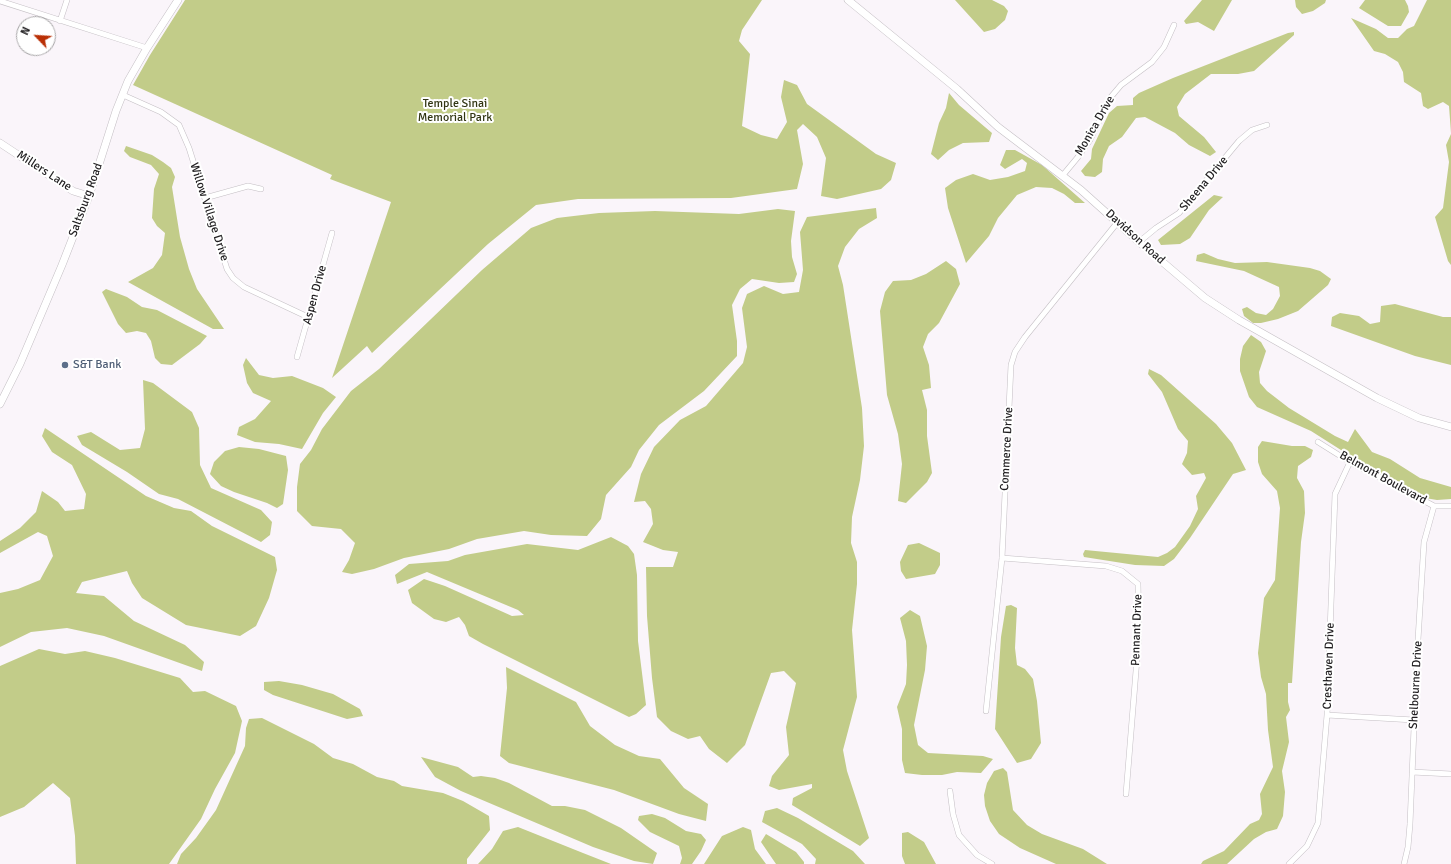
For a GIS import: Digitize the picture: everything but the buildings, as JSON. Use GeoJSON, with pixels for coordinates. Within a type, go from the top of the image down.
{"type":"FeatureCollection","features":[{"type":"Feature","properties":{"kind":"street"},"geometry":{"type":"LineString","coordinates":[[60,21],[67,0]]}},
{"type":"Feature","properties":{"kind":"street","name":"Saltsburg Road"},"geometry":{"type":"LineString","coordinates":[[0,404],[35,330],[89,196],[123,95],[147,48],[178,0]]}},
{"type":"Feature","properties":{"kind":"street","name":"Davidson Road"},"geometry":{"type":"LineString","coordinates":[[848,0],[876,25],[927,64],[998,127],[1063,175],[1139,242],[1206,298],[1239,320],[1396,408],[1419,418],[1451,427]]}},
{"type":"Feature","properties":{"kind":"street"},"geometry":{"type":"LineString","coordinates":[[0,1],[147,48]]}},
{"type":"Feature","properties":{"kind":"street","name":"Monica Drive"},"geometry":{"type":"LineString","coordinates":[[1063,175],[1090,140],[1110,98],[1121,85],[1152,62],[1164,47],[1174,25]]}},
{"type":"Feature","properties":{"kind":"street","name":"Willow Village Drive"},"geometry":{"type":"LineString","coordinates":[[123,95],[161,112],[179,125],[189,148],[227,269],[233,278],[244,287],[308,317]]}},
{"type":"Feature","properties":{"kind":"street","name":"Sheena Drive"},"geometry":{"type":"LineString","coordinates":[[1139,242],[1156,228],[1179,213],[1239,141],[1252,130],[1267,125]]}},
{"type":"Feature","properties":{"kind":"street","name":"Millers Lane"},"geometry":{"type":"LineString","coordinates":[[0,143],[73,190],[89,196]]}},
{"type":"Feature","properties":{"kind":"street"},"geometry":{"type":"LineString","coordinates":[[205,198],[248,186],[261,189]]}},
{"type":"Feature","properties":{"kind":"street","name":"Commerce Drive"},"geometry":{"type":"LineString","coordinates":[[986,711],[1002,558],[1009,386],[1014,352],[1117,222]]}},
{"type":"Feature","properties":{"kind":"street","name":"Aspen Drive"},"geometry":{"type":"LineString","coordinates":[[297,357],[332,233]]}},
{"type":"Feature","properties":{"kind":"street","name":"Belmont Boulevard"},"geometry":{"type":"LineString","coordinates":[[1318,442],[1350,462],[1434,506],[1451,506]]}},
{"type":"Feature","properties":{"kind":"street","name":"Cresthaven Drive"},"geometry":{"type":"LineString","coordinates":[[1289,864],[1306,846],[1318,822],[1327,715],[1335,494],[1350,462]]}},
{"type":"Feature","properties":{"kind":"street","name":"Shelbourne Drive"},"geometry":{"type":"LineString","coordinates":[[1404,864],[1408,846],[1424,542],[1434,506]]}},
{"type":"Feature","properties":{"kind":"street","name":"Pennant Drive"},"geometry":{"type":"LineString","coordinates":[[1002,558],[1106,566],[1122,571],[1138,584],[1140,634],[1126,794]]}},
{"type":"Feature","properties":{"kind":"street"},"geometry":{"type":"LineString","coordinates":[[1327,715],[1414,720]]}},
{"type":"Feature","properties":{"kind":"street"},"geometry":{"type":"LineString","coordinates":[[1412,772],[1451,774]]}},
{"type":"Feature","properties":{"kind":"street"},"geometry":{"type":"LineString","coordinates":[[950,790],[953,814],[959,835],[977,855],[992,864]]}},
{"type":"Feature","properties":{"kind":"green space","name":"Temple Sinai Memorial Park"},"geometry":{"type":"Polygon","coordinates":[[[185,0],[762,0],[742,30],[739,41],[750,54],[742,126],[761,135],[777,139],[787,122],[781,97],[784,80],[797,85],[807,104],[876,154],[896,163],[891,180],[881,189],[837,199],[821,196],[826,158],[817,137],[803,124],[797,130],[803,164],[797,189],[731,198],[578,199],[536,205],[488,244],[372,353],[367,346],[332,378],[391,202],[330,179],[332,175],[133,85],[185,0]]]}},
{"type":"Feature","properties":{"kind":"green space"},"geometry":{"type":"Polygon","coordinates":[[[955,0],[992,0],[1004,6],[1008,11],[1005,20],[995,29],[984,32],[955,0]]]}},
{"type":"Feature","properties":{"kind":"green space"},"geometry":{"type":"Polygon","coordinates":[[[1202,0],[1232,0],[1214,31],[1198,22],[1186,24],[1184,21],[1202,0]]]}},
{"type":"Feature","properties":{"kind":"green space"},"geometry":{"type":"Polygon","coordinates":[[[1295,0],[1326,0],[1325,3],[1313,11],[1302,14],[1296,7],[1295,0]]]}},
{"type":"Feature","properties":{"kind":"green space"},"geometry":{"type":"Polygon","coordinates":[[[1365,0],[1405,0],[1409,12],[1401,26],[1388,26],[1359,8],[1365,0]]]}},
{"type":"Feature","properties":{"kind":"green space"},"geometry":{"type":"Polygon","coordinates":[[[1427,0],[1451,0],[1451,133],[1449,106],[1443,102],[1428,109],[1423,106],[1421,93],[1404,82],[1403,72],[1398,62],[1385,54],[1374,51],[1351,18],[1376,29],[1388,38],[1398,38],[1407,29],[1414,26],[1427,0]]]}},
{"type":"Feature","properties":{"kind":"green space"},"geometry":{"type":"Polygon","coordinates":[[[1294,32],[1294,35],[1254,71],[1238,74],[1211,74],[1185,94],[1177,107],[1179,116],[1204,137],[1216,152],[1210,156],[1189,145],[1175,133],[1145,117],[1136,118],[1122,137],[1109,146],[1103,159],[1102,172],[1095,177],[1085,176],[1081,171],[1091,159],[1092,149],[1109,113],[1117,106],[1133,105],[1133,98],[1139,93],[1173,78],[1294,32]]]}},
{"type":"Feature","properties":{"kind":"green space"},"geometry":{"type":"Polygon","coordinates":[[[949,93],[959,105],[992,133],[989,142],[963,143],[949,150],[938,160],[931,154],[939,123],[946,108],[949,93]]]}},
{"type":"Feature","properties":{"kind":"green space"},"geometry":{"type":"Polygon","coordinates":[[[1451,134],[1451,265],[1448,261],[1435,217],[1443,208],[1449,162],[1446,145],[1451,134]]]}},
{"type":"Feature","properties":{"kind":"green space"},"geometry":{"type":"Polygon","coordinates":[[[126,146],[152,155],[171,168],[175,177],[172,187],[180,237],[189,269],[197,289],[224,329],[213,329],[128,282],[153,268],[162,255],[165,233],[157,226],[152,218],[154,189],[159,174],[151,165],[130,157],[124,151],[126,146]]]}},
{"type":"Feature","properties":{"kind":"green space"},"geometry":{"type":"Polygon","coordinates":[[[1006,150],[1015,150],[1042,165],[1085,203],[1075,203],[1064,194],[1052,188],[1036,187],[1017,195],[998,218],[989,236],[966,263],[948,208],[945,188],[956,180],[973,174],[990,180],[1008,177],[1025,171],[1027,163],[1022,159],[1005,169],[1000,165],[1006,150]]]}},
{"type":"Feature","properties":{"kind":"green space"},"geometry":{"type":"Polygon","coordinates":[[[1214,195],[1223,197],[1209,210],[1190,238],[1180,244],[1161,245],[1158,240],[1214,195]]]}},
{"type":"Feature","properties":{"kind":"green space"},"geometry":{"type":"Polygon","coordinates":[[[876,208],[877,218],[859,229],[845,247],[838,266],[843,285],[862,408],[864,446],[860,480],[852,517],[851,543],[857,562],[857,584],[852,630],[857,697],[843,750],[847,771],[869,838],[860,846],[792,805],[793,798],[812,788],[812,784],[779,790],[769,786],[772,776],[789,755],[786,727],[796,683],[784,671],[771,673],[745,745],[727,763],[709,749],[700,736],[688,739],[671,731],[657,717],[647,616],[646,567],[673,567],[678,552],[663,550],[643,542],[653,524],[651,509],[645,501],[634,502],[641,474],[654,447],[680,420],[706,406],[743,363],[747,347],[742,308],[747,294],[764,286],[783,294],[799,292],[803,270],[800,232],[807,217],[876,208]]]}},
{"type":"Feature","properties":{"kind":"green space"},"geometry":{"type":"Polygon","coordinates":[[[778,209],[795,211],[791,241],[792,257],[797,274],[794,282],[779,283],[752,279],[740,289],[732,305],[737,341],[737,356],[704,391],[659,425],[639,450],[631,467],[606,495],[601,519],[587,536],[551,535],[524,531],[477,539],[449,549],[404,558],[374,569],[352,574],[342,572],[349,560],[355,543],[341,529],[312,526],[297,511],[297,487],[300,464],[311,450],[322,429],[351,391],[379,369],[482,270],[531,228],[557,218],[599,213],[655,211],[739,214],[778,209]]]}},
{"type":"Feature","properties":{"kind":"green space"},"geometry":{"type":"Polygon","coordinates":[[[1204,253],[1218,259],[1235,263],[1267,262],[1310,268],[1320,271],[1331,279],[1328,285],[1298,311],[1278,319],[1261,323],[1253,323],[1244,316],[1242,309],[1247,307],[1256,313],[1266,315],[1273,309],[1280,296],[1279,287],[1244,271],[1196,261],[1197,255],[1204,253]]]}},
{"type":"Feature","properties":{"kind":"green space"},"geometry":{"type":"Polygon","coordinates":[[[946,261],[956,269],[960,284],[939,323],[928,334],[923,347],[929,365],[931,388],[922,390],[927,410],[927,436],[932,473],[927,482],[906,503],[898,501],[902,464],[898,434],[887,395],[880,311],[885,292],[893,281],[911,280],[926,274],[946,261]]]}},
{"type":"Feature","properties":{"kind":"green space"},"geometry":{"type":"Polygon","coordinates":[[[106,289],[127,297],[142,307],[157,310],[207,336],[200,344],[172,365],[161,364],[155,358],[151,341],[146,333],[137,331],[126,333],[118,324],[102,292],[106,289]]]}},
{"type":"Feature","properties":{"kind":"green space"},"geometry":{"type":"Polygon","coordinates":[[[1395,304],[1443,317],[1451,317],[1451,365],[1415,356],[1331,326],[1332,317],[1340,313],[1359,316],[1370,324],[1380,322],[1381,306],[1395,304]]]}},
{"type":"Feature","properties":{"kind":"green space"},"geometry":{"type":"Polygon","coordinates":[[[1251,335],[1261,342],[1266,351],[1259,372],[1260,383],[1267,391],[1289,408],[1335,436],[1348,442],[1355,429],[1372,452],[1390,459],[1420,478],[1451,487],[1451,499],[1437,500],[1425,498],[1374,471],[1311,431],[1257,407],[1249,397],[1240,371],[1240,359],[1243,346],[1251,335]]]}},
{"type":"Feature","properties":{"kind":"green space"},"geometry":{"type":"Polygon","coordinates":[[[246,358],[259,375],[273,378],[292,376],[323,388],[336,397],[323,413],[302,449],[279,444],[255,442],[237,435],[239,427],[255,419],[271,401],[253,393],[247,383],[243,365],[246,358]]]}},
{"type":"Feature","properties":{"kind":"green space"},"geometry":{"type":"Polygon","coordinates":[[[1149,369],[1161,375],[1216,424],[1232,443],[1246,470],[1233,474],[1190,538],[1174,559],[1164,566],[1135,565],[1084,557],[1083,554],[1085,550],[1158,557],[1175,547],[1190,526],[1198,509],[1196,496],[1206,478],[1204,473],[1192,475],[1182,464],[1187,453],[1188,441],[1178,429],[1162,392],[1148,374],[1149,369]]]}},
{"type":"Feature","properties":{"kind":"green space"},"geometry":{"type":"Polygon","coordinates":[[[143,380],[153,383],[192,412],[199,428],[200,465],[211,488],[261,510],[272,522],[270,535],[261,542],[178,499],[159,494],[127,472],[82,445],[77,436],[91,432],[120,450],[140,448],[145,429],[143,380]]]}},
{"type":"Feature","properties":{"kind":"green space"},"geometry":{"type":"Polygon","coordinates":[[[45,428],[146,496],[174,508],[191,511],[212,526],[275,557],[277,570],[269,598],[256,626],[240,636],[186,625],[142,598],[132,583],[127,571],[82,582],[76,593],[104,596],[134,621],[185,645],[204,662],[202,671],[104,636],[67,628],[31,632],[0,647],[0,593],[18,589],[40,580],[53,556],[47,536],[38,532],[0,553],[0,541],[20,528],[36,512],[42,491],[58,502],[65,511],[84,509],[86,494],[72,465],[52,452],[42,436],[45,428]]]}},
{"type":"Feature","properties":{"kind":"green space"},"geometry":{"type":"Polygon","coordinates":[[[1262,441],[1292,446],[1305,446],[1313,450],[1311,457],[1298,466],[1297,478],[1304,491],[1305,513],[1301,542],[1292,683],[1288,683],[1288,702],[1290,710],[1286,717],[1289,742],[1282,771],[1285,792],[1283,816],[1277,829],[1266,832],[1254,839],[1227,864],[1201,864],[1203,861],[1224,851],[1250,824],[1259,820],[1262,814],[1260,794],[1273,767],[1268,730],[1266,694],[1261,677],[1258,653],[1264,598],[1275,580],[1280,508],[1277,491],[1262,474],[1258,462],[1258,447],[1262,441]]]}},
{"type":"Feature","properties":{"kind":"green space"},"geometry":{"type":"Polygon","coordinates":[[[239,447],[259,449],[286,456],[288,470],[283,504],[277,508],[234,492],[221,486],[210,474],[214,462],[225,451],[239,447]]]}},
{"type":"Feature","properties":{"kind":"green space"},"geometry":{"type":"Polygon","coordinates":[[[611,537],[628,546],[634,554],[637,575],[638,641],[646,705],[636,714],[629,717],[469,636],[465,625],[459,617],[446,622],[434,619],[412,603],[408,590],[424,579],[445,586],[512,616],[524,615],[518,610],[427,572],[397,584],[395,575],[409,564],[448,561],[465,555],[527,544],[578,550],[611,537]]]}},
{"type":"Feature","properties":{"kind":"green space"},"geometry":{"type":"Polygon","coordinates":[[[919,543],[940,553],[940,565],[935,574],[906,579],[901,571],[900,562],[908,545],[919,543]]]}},
{"type":"Feature","properties":{"kind":"green space"},"geometry":{"type":"Polygon","coordinates":[[[1011,605],[1017,608],[1015,648],[1017,665],[1025,669],[1033,679],[1037,701],[1041,743],[1031,759],[1017,763],[995,729],[1001,637],[1006,606],[1011,605]]]}},
{"type":"Feature","properties":{"kind":"green space"},"geometry":{"type":"Polygon","coordinates":[[[910,610],[920,616],[927,646],[925,670],[914,725],[918,745],[928,753],[983,756],[993,759],[981,773],[957,772],[942,775],[922,775],[905,773],[902,760],[902,729],[897,707],[906,684],[907,665],[906,641],[900,618],[910,610]]]}},
{"type":"Feature","properties":{"kind":"green space"},"geometry":{"type":"Polygon","coordinates":[[[39,649],[65,654],[85,651],[115,658],[180,678],[193,692],[205,691],[236,706],[242,721],[235,753],[215,789],[201,819],[169,864],[76,864],[75,836],[70,798],[53,783],[24,807],[0,817],[0,666],[39,649]]]}},
{"type":"Feature","properties":{"kind":"green space"},"geometry":{"type":"Polygon","coordinates":[[[506,667],[576,702],[590,726],[615,745],[639,756],[660,759],[684,788],[708,804],[706,821],[679,814],[614,790],[509,763],[500,756],[507,688],[506,667]]]}},
{"type":"Feature","properties":{"kind":"green space"},"geometry":{"type":"Polygon","coordinates":[[[279,681],[302,685],[333,694],[360,709],[363,716],[347,719],[273,695],[264,690],[264,682],[279,681]]]}},
{"type":"Feature","properties":{"kind":"green space"},"geometry":{"type":"Polygon","coordinates":[[[262,718],[314,744],[333,758],[353,764],[377,777],[394,781],[402,786],[443,793],[463,801],[489,816],[490,830],[467,859],[467,864],[177,864],[181,854],[196,838],[216,810],[245,746],[246,728],[249,719],[262,718]]]}},
{"type":"Feature","properties":{"kind":"green space"},"geometry":{"type":"Polygon","coordinates":[[[421,757],[458,767],[473,777],[481,776],[495,778],[509,783],[552,806],[565,806],[585,810],[621,828],[657,853],[653,864],[634,861],[593,847],[461,791],[435,777],[421,757]]]}},
{"type":"Feature","properties":{"kind":"green space"},"geometry":{"type":"Polygon","coordinates":[[[1003,768],[1007,772],[1013,810],[1027,825],[1042,834],[1083,849],[1107,864],[1056,864],[1020,848],[999,834],[990,821],[985,806],[984,795],[987,783],[994,771],[1003,768]]]}},
{"type":"Feature","properties":{"kind":"green space"},"geometry":{"type":"Polygon","coordinates":[[[777,808],[798,818],[853,851],[865,864],[815,864],[816,859],[802,844],[762,822],[765,811],[777,808]]]}},
{"type":"Feature","properties":{"kind":"green space"},"geometry":{"type":"Polygon","coordinates":[[[652,814],[665,818],[686,831],[701,834],[706,840],[701,851],[692,864],[680,864],[682,858],[679,846],[650,832],[638,820],[639,816],[652,814]]]}},
{"type":"Feature","properties":{"kind":"green space"},"geometry":{"type":"Polygon","coordinates":[[[518,827],[611,864],[478,864],[492,849],[503,831],[518,827]]]}},
{"type":"Feature","properties":{"kind":"green space"},"geometry":{"type":"Polygon","coordinates":[[[743,827],[751,830],[755,849],[766,864],[704,864],[722,836],[743,827]]]}},
{"type":"Feature","properties":{"kind":"green space"},"geometry":{"type":"Polygon","coordinates":[[[908,832],[924,842],[936,864],[905,864],[902,856],[902,833],[908,832]]]}},
{"type":"Feature","properties":{"kind":"green space"},"geometry":{"type":"Polygon","coordinates":[[[766,834],[796,852],[804,864],[776,864],[761,842],[766,834]]]}},
{"type":"Feature","properties":{"kind":"place","name":"S&T Bank"},"geometry":{"type":"Point","coordinates":[65,365]}}]}
